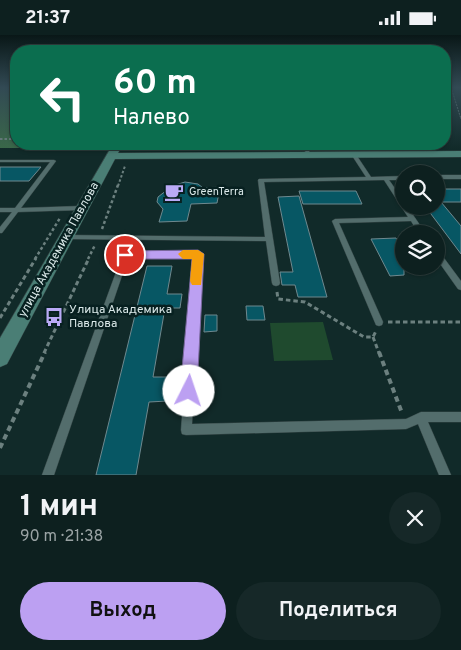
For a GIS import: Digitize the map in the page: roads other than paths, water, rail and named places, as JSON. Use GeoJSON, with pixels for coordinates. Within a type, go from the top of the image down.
{"type":"FeatureCollection","features":[{"type":"Feature","properties":{"kind":"street"},"geometry":{"type":"LineString","coordinates":[[114,150],[129,155],[276,150]]}},
{"type":"Feature","properties":{"kind":"street","name":"улица Академика Павлова"},"geometry":{"type":"LineString","coordinates":[[1,352],[66,237],[73,209],[114,150]]}},
{"type":"Feature","properties":{"kind":"street"},"geometry":{"type":"LineString","coordinates":[[315,150],[352,154],[461,154]]}},
{"type":"Feature","properties":{"kind":"lane"},"geometry":{"type":"LineString","coordinates":[[352,154],[369,178]]}},
{"type":"Feature","properties":{"kind":"lane"},"geometry":{"type":"LineString","coordinates":[[0,161],[54,161],[0,231]]}},
{"type":"Feature","properties":{"kind":"lane"},"geometry":{"type":"LineString","coordinates":[[445,177],[461,177]]}},
{"type":"Feature","properties":{"kind":"lane"},"geometry":{"type":"LineString","coordinates":[[385,178],[395,193]]}},
{"type":"Feature","properties":{"kind":"lane"},"geometry":{"type":"LineString","coordinates":[[276,283],[261,180],[395,178]]}},
{"type":"Feature","properties":{"kind":"lane"},"geometry":{"type":"LineString","coordinates":[[0,210],[73,209]]}},
{"type":"Feature","properties":{"kind":"lane"},"geometry":{"type":"LineString","coordinates":[[410,215],[417,225]]}},
{"type":"Feature","properties":{"kind":"lane"},"geometry":{"type":"LineString","coordinates":[[379,322],[335,221],[413,219]]}},
{"type":"Feature","properties":{"kind":"lane"},"geometry":{"type":"LineString","coordinates":[[66,237],[269,239]]}},
{"type":"Feature","properties":{"kind":"lane"},"geometry":{"type":"LineString","coordinates":[[48,475],[125,255],[198,254],[186,430],[406,424],[421,417],[461,417]]}},
{"type":"Feature","properties":{"kind":"lane"},"geometry":{"type":"LineString","coordinates":[[445,265],[461,287]]}},
{"type":"Feature","properties":{"kind":"lane"},"geometry":{"type":"LineString","coordinates":[[421,417],[445,475]]}},
{"type":"Feature","properties":{"kind":"place","name":"GreenTerra"},"geometry":{"type":"Point","coordinates":[174,192]}},
{"type":"Feature","properties":{"kind":"place","name":"Улица Академика Павлова"},"geometry":{"type":"Point","coordinates":[54,317]}}]}
